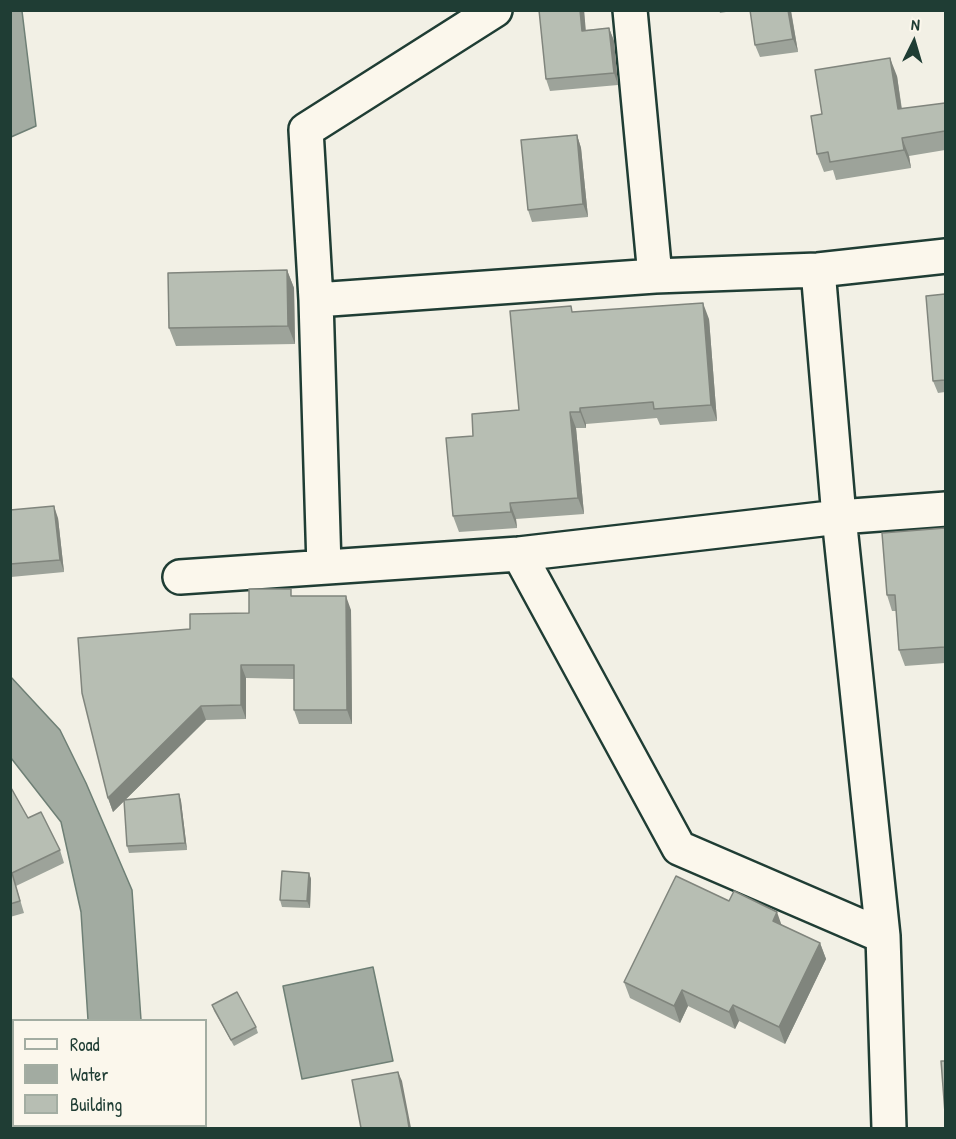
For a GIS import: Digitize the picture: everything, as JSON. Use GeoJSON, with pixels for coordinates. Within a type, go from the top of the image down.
{"type":"FeatureCollection","features":[{"type":"Feature","properties":{"kind":"street"},"geometry":{"type":"LineString","coordinates":[[324,567],[316,300],[306,130],[495,10]]}},
{"type":"Feature","properties":{"kind":"street"},"geometry":{"type":"LineString","coordinates":[[630,10],[655,276]]}},
{"type":"Feature","properties":{"kind":"street"},"geometry":{"type":"LineString","coordinates":[[316,300],[655,276],[818,270],[945,256]]}},
{"type":"Feature","properties":{"kind":"street"},"geometry":{"type":"LineString","coordinates":[[818,270],[839,517],[883,936],[889,1128]]}},
{"type":"Feature","properties":{"kind":"street"},"geometry":{"type":"LineString","coordinates":[[180,577],[519,554],[839,517],[945,510]]}},
{"type":"Feature","properties":{"kind":"street"},"geometry":{"type":"LineString","coordinates":[[519,554],[679,848],[883,936]]}},
{"type":"Feature","properties":{"kind":"water"},"geometry":{"type":"Polygon","coordinates":[[[10,11],[22,11],[36,126],[11,137],[10,11]]]}},
{"type":"Feature","properties":{"kind":"water"},"geometry":{"type":"Polygon","coordinates":[[[10,676],[60,730],[86,783],[132,890],[141,1019],[88,1019],[81,912],[61,822],[11,758],[10,676]]]}},
{"type":"Feature","properties":{"kind":"water"},"geometry":{"type":"Polygon","coordinates":[[[373,967],[393,1061],[302,1079],[283,986],[373,967]]]}},
{"type":"Feature","properties":{"kind":"building"},"geometry":{"type":"Polygon","coordinates":[[[539,10],[580,10],[582,31],[609,28],[614,73],[546,79],[539,10]]]}},
{"type":"Feature","properties":{"kind":"building"},"geometry":{"type":"Polygon","coordinates":[[[750,10],[788,10],[793,39],[755,45],[750,10]]]}},
{"type":"Feature","properties":{"kind":"building"},"geometry":{"type":"Polygon","coordinates":[[[890,58],[898,109],[945,103],[945,131],[902,138],[904,150],[830,162],[828,152],[817,154],[811,116],[822,114],[815,70],[890,58]]]}},
{"type":"Feature","properties":{"kind":"building"},"geometry":{"type":"Polygon","coordinates":[[[577,135],[583,204],[528,210],[521,140],[577,135]]]}},
{"type":"Feature","properties":{"kind":"building"},"geometry":{"type":"Polygon","coordinates":[[[287,270],[288,326],[169,328],[168,273],[287,270]]]}},
{"type":"Feature","properties":{"kind":"building"},"geometry":{"type":"Polygon","coordinates":[[[945,294],[945,380],[933,381],[926,296],[945,294]]]}},
{"type":"Feature","properties":{"kind":"building"},"geometry":{"type":"Polygon","coordinates":[[[703,303],[711,405],[654,409],[653,402],[580,408],[580,412],[570,412],[578,498],[510,503],[511,512],[453,516],[446,438],[473,436],[472,414],[519,410],[510,311],[571,306],[572,312],[703,303]]]}},
{"type":"Feature","properties":{"kind":"building"},"geometry":{"type":"Polygon","coordinates":[[[54,506],[60,560],[10,564],[10,510],[54,506]]]}},
{"type":"Feature","properties":{"kind":"building"},"geometry":{"type":"Polygon","coordinates":[[[945,528],[945,647],[899,650],[895,595],[887,595],[882,533],[945,528]]]}},
{"type":"Feature","properties":{"kind":"building"},"geometry":{"type":"Polygon","coordinates":[[[249,589],[291,589],[291,596],[346,596],[347,710],[294,710],[294,665],[241,665],[241,705],[201,706],[108,798],[82,693],[78,638],[190,629],[190,614],[249,613],[249,589]]]}},
{"type":"Feature","properties":{"kind":"building"},"geometry":{"type":"Polygon","coordinates":[[[10,786],[28,818],[41,812],[60,850],[12,873],[20,901],[10,904],[10,786]]]}},
{"type":"Feature","properties":{"kind":"building"},"geometry":{"type":"Polygon","coordinates":[[[179,794],[185,843],[127,846],[124,800],[179,794]]]}},
{"type":"Feature","properties":{"kind":"building"},"geometry":{"type":"Polygon","coordinates":[[[282,871],[309,873],[307,901],[280,900],[282,871]]]}},
{"type":"Feature","properties":{"kind":"building"},"geometry":{"type":"Polygon","coordinates":[[[676,876],[729,901],[734,891],[777,912],[773,921],[820,943],[779,1027],[733,1005],[729,1012],[682,990],[674,1006],[624,982],[676,876]]]}},
{"type":"Feature","properties":{"kind":"building"},"geometry":{"type":"Polygon","coordinates":[[[237,992],[256,1027],[231,1040],[212,1005],[237,992]]]}},
{"type":"Feature","properties":{"kind":"building"},"geometry":{"type":"Polygon","coordinates":[[[941,1061],[945,1061],[945,1113],[941,1061]]]}},
{"type":"Feature","properties":{"kind":"building"},"geometry":{"type":"Polygon","coordinates":[[[398,1072],[409,1128],[361,1128],[352,1080],[398,1072]]]}},
{"type":"Feature","properties":{"kind":"building"},"geometry":{"type":"Polygon","coordinates":[[[35,1127],[86,1128],[35,1128],[35,1127]]]}}]}
